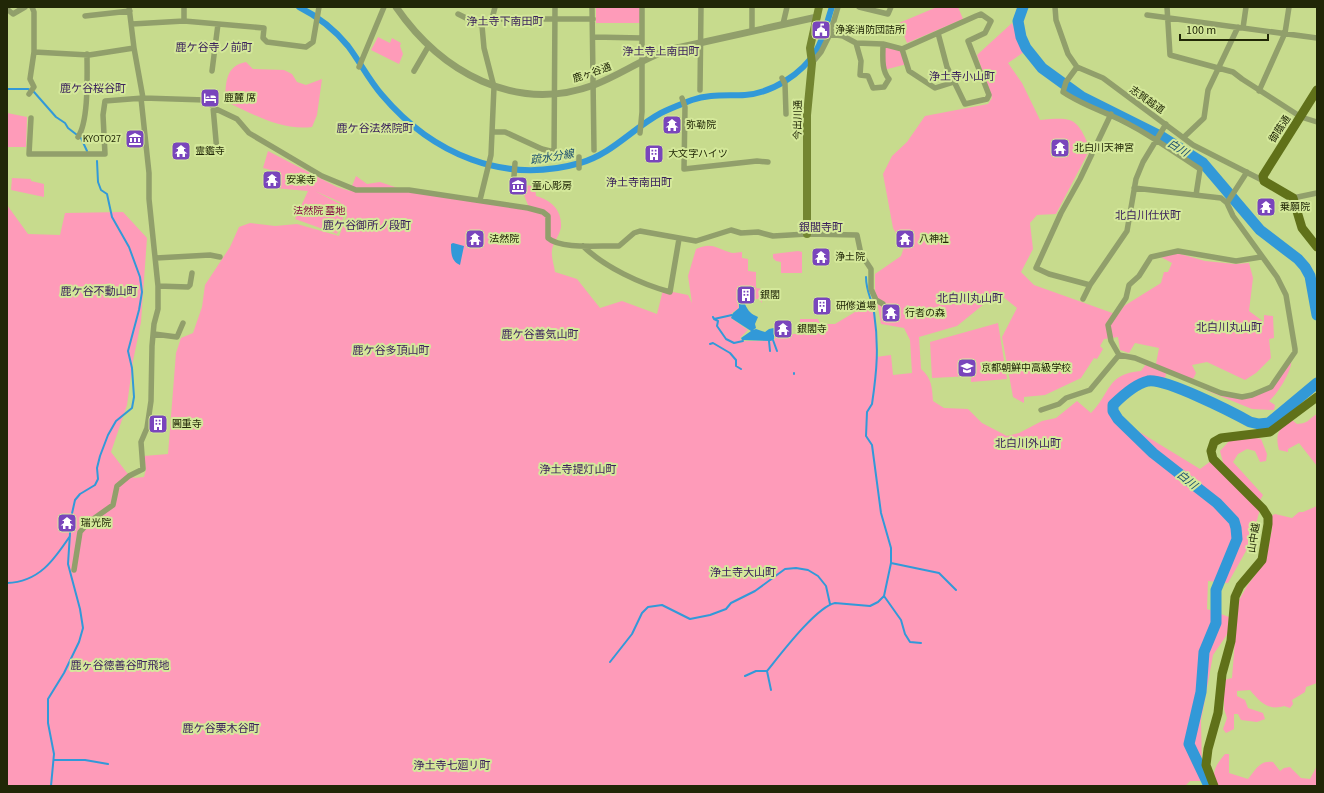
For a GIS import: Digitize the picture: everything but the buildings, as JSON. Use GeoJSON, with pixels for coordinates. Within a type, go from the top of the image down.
{"type":"FeatureCollection","features":[{"type":"Feature","properties":{"kind":"main road","name":"今出川通"},"geometry":{"type":"LineString","coordinates":[[807,234],[807,115],[812,58],[810,48],[819,7]]}},
{"type":"Feature","properties":{"kind":"main road","name":"御蔭通"},"geometry":{"type":"LineString","coordinates":[[1263,179],[1263,176],[1317,90]]}},
{"type":"Feature","properties":{"kind":"main road"},"geometry":{"type":"LineString","coordinates":[[1263,179],[1293,198],[1302,228],[1316,244]]}},
{"type":"Feature","properties":{"kind":"main road","name":"山中越"},"geometry":{"type":"LineString","coordinates":[[1214,786],[1206,765],[1208,749],[1218,714],[1222,674],[1231,640],[1235,597],[1240,586],[1262,560],[1268,517],[1263,509],[1213,459],[1211,451],[1214,442],[1221,438],[1270,432],[1317,397]]}},
{"type":"Feature","properties":{"kind":"street"},"geometry":{"type":"LineString","coordinates":[[9,10],[13,14],[25,7]]}},
{"type":"Feature","properties":{"kind":"street"},"geometry":{"type":"LineString","coordinates":[[31,92],[34,87],[30,79],[34,52],[34,12],[32,7]]}},
{"type":"Feature","properties":{"kind":"street"},"geometry":{"type":"LineString","coordinates":[[184,7],[184,21]]}},
{"type":"Feature","properties":{"kind":"street"},"geometry":{"type":"LineString","coordinates":[[132,24],[184,21],[264,28],[263,38],[267,42],[306,47],[313,42],[319,7]]}},
{"type":"Feature","properties":{"kind":"street"},"geometry":{"type":"LineString","coordinates":[[360,65],[384,7]]}},
{"type":"Feature","properties":{"kind":"street","name":"鹿ヶ谷通"},"geometry":{"type":"LineString","coordinates":[[396,7],[428,46],[452,64],[494,87],[530,95],[554,95],[593,85],[668,50],[817,17]]}},
{"type":"Feature","properties":{"kind":"street"},"geometry":{"type":"LineString","coordinates":[[492,19],[495,7]]}},
{"type":"Feature","properties":{"kind":"street"},"geometry":{"type":"LineString","coordinates":[[492,132],[505,132],[554,155],[555,7]]}},
{"type":"Feature","properties":{"kind":"street"},"geometry":{"type":"LineString","coordinates":[[592,7],[594,150]]}},
{"type":"Feature","properties":{"kind":"street"},"geometry":{"type":"LineString","coordinates":[[640,130],[642,112],[642,7]]}},
{"type":"Feature","properties":{"kind":"street"},"geometry":{"type":"LineString","coordinates":[[700,90],[701,7]]}},
{"type":"Feature","properties":{"kind":"street"},"geometry":{"type":"LineString","coordinates":[[752,7],[752,31]]}},
{"type":"Feature","properties":{"kind":"street"},"geometry":{"type":"LineString","coordinates":[[783,24],[787,7]]}},
{"type":"Feature","properties":{"kind":"street"},"geometry":{"type":"LineString","coordinates":[[812,58],[821,52],[830,34],[838,7]]}},
{"type":"Feature","properties":{"kind":"street"},"geometry":{"type":"LineString","coordinates":[[859,7],[888,14],[891,7]]}},
{"type":"Feature","properties":{"kind":"street"},"geometry":{"type":"LineString","coordinates":[[1055,7],[1056,20],[1068,54],[1077,67],[1066,82],[1063,92],[1076,101],[1110,114],[1158,137],[1200,169],[1196,195]]}},
{"type":"Feature","properties":{"kind":"street"},"geometry":{"type":"LineString","coordinates":[[1167,7],[1170,55],[1236,74],[1259,91],[1301,117],[1317,122]]}},
{"type":"Feature","properties":{"kind":"street"},"geometry":{"type":"LineString","coordinates":[[1184,137],[1204,118],[1207,102],[1206,95],[1241,28],[1246,7]]}},
{"type":"Feature","properties":{"kind":"street"},"geometry":{"type":"LineString","coordinates":[[1259,91],[1285,33],[1289,7]]}},
{"type":"Feature","properties":{"kind":"street"},"geometry":{"type":"LineString","coordinates":[[74,570],[80,532],[89,522],[113,505],[117,486],[129,476],[143,469],[141,442],[147,428],[151,401],[151,355],[154,324],[158,310],[156,258],[149,199],[149,173],[142,98],[129,9],[85,16]]}},
{"type":"Feature","properties":{"kind":"street"},"geometry":{"type":"LineString","coordinates":[[458,14],[482,26]]}},
{"type":"Feature","properties":{"kind":"street"},"geometry":{"type":"LineString","coordinates":[[830,34],[843,36],[856,43],[883,44],[902,49],[938,33],[981,14],[991,21],[985,33],[968,42],[989,95],[987,99],[965,104],[946,67],[938,33]]}},
{"type":"Feature","properties":{"kind":"street"},"geometry":{"type":"LineString","coordinates":[[1147,15],[1317,38]]}},
{"type":"Feature","properties":{"kind":"street"},"geometry":{"type":"LineString","coordinates":[[482,26],[492,19],[593,19]]}},
{"type":"Feature","properties":{"kind":"street"},"geometry":{"type":"LineString","coordinates":[[212,71],[218,24]]}},
{"type":"Feature","properties":{"kind":"street"},"geometry":{"type":"LineString","coordinates":[[480,200],[492,154],[494,87],[484,48],[482,26]]}},
{"type":"Feature","properties":{"kind":"street"},"geometry":{"type":"LineString","coordinates":[[593,36],[642,38]]}},
{"type":"Feature","properties":{"kind":"street"},"geometry":{"type":"LineString","coordinates":[[856,43],[861,61],[860,75],[868,76],[873,88],[884,87],[889,79],[885,75],[883,64],[883,44]]}},
{"type":"Feature","properties":{"kind":"street"},"geometry":{"type":"LineString","coordinates":[[414,71],[428,46]]}},
{"type":"Feature","properties":{"kind":"street"},"geometry":{"type":"LineString","coordinates":[[34,52],[87,54],[134,48]]}},
{"type":"Feature","properties":{"kind":"street"},"geometry":{"type":"LineString","coordinates":[[902,49],[909,71],[935,88],[954,82]]}},
{"type":"Feature","properties":{"kind":"street"},"geometry":{"type":"LineString","coordinates":[[78,136],[83,127],[87,82],[87,54]]}},
{"type":"Feature","properties":{"kind":"street","name":"志賀越道"},"geometry":{"type":"LineString","coordinates":[[1077,67],[1103,78],[1193,144],[1263,179]]}},
{"type":"Feature","properties":{"kind":"street"},"geometry":{"type":"LineString","coordinates":[[784,80],[786,114]]}},
{"type":"Feature","properties":{"kind":"street"},"geometry":{"type":"LineString","coordinates":[[31,118],[29,154],[105,154],[103,114],[105,101],[142,98],[205,100],[237,119],[249,133],[322,176],[356,190],[409,190],[528,208],[543,212],[548,216],[548,238],[552,241],[583,246],[619,246],[634,233],[640,231],[679,239],[702,240],[731,230],[741,233],[752,231],[773,236],[807,234],[857,235],[861,254],[871,269],[871,289],[876,300],[883,304]]}},
{"type":"Feature","properties":{"kind":"street"},"geometry":{"type":"LineString","coordinates":[[683,101],[684,169],[768,162]]}},
{"type":"Feature","properties":{"kind":"street"},"geometry":{"type":"LineString","coordinates":[[213,106],[217,152]]}},
{"type":"Feature","properties":{"kind":"street"},"geometry":{"type":"LineString","coordinates":[[1090,285],[1049,274],[1036,268],[1110,114]]}},
{"type":"Feature","properties":{"kind":"street"},"geometry":{"type":"LineString","coordinates":[[1084,299],[1090,285],[1126,231],[1134,188],[1143,162],[1166,124]]}},
{"type":"Feature","properties":{"kind":"street"},"geometry":{"type":"LineString","coordinates":[[1228,202],[1247,172]]}},
{"type":"Feature","properties":{"kind":"street"},"geometry":{"type":"LineString","coordinates":[[1134,188],[1221,198],[1228,202],[1233,216],[1260,257],[1277,277],[1286,295],[1295,352],[1271,387],[1252,396],[1242,397],[1228,395],[1135,358],[1119,355],[1111,341],[1108,325],[1126,298],[1129,285],[1139,276],[1151,257],[1178,251],[1236,261],[1260,257]]}},
{"type":"Feature","properties":{"kind":"street"},"geometry":{"type":"LineString","coordinates":[[1293,198],[1317,193]]}},
{"type":"Feature","properties":{"kind":"street"},"geometry":{"type":"LineString","coordinates":[[583,246],[596,258],[615,269],[670,292],[679,239]]}},
{"type":"Feature","properties":{"kind":"street"},"geometry":{"type":"LineString","coordinates":[[156,258],[210,255],[220,257]]}},
{"type":"Feature","properties":{"kind":"street"},"geometry":{"type":"LineString","coordinates":[[158,286],[188,287],[190,285],[192,273]]}},
{"type":"Feature","properties":{"kind":"street"},"geometry":{"type":"LineString","coordinates":[[154,334],[177,337],[183,323]]}},
{"type":"Feature","properties":{"kind":"street"},"geometry":{"type":"LineString","coordinates":[[1042,410],[1059,404],[1066,398],[1090,390],[1119,355]]}},
{"type":"Feature","properties":{"kind":"green space"},"geometry":{"type":"Polygon","coordinates":[[[596,7],[640,7],[640,23],[596,23],[596,7]]]}},
{"type":"Feature","properties":{"kind":"green space"},"geometry":{"type":"Polygon","coordinates":[[[937,7],[958,7],[963,19],[907,43],[899,23],[937,7]]]}},
{"type":"Feature","properties":{"kind":"green space","name":"法然院 墓地"},"geometry":{"type":"Polygon","coordinates":[[[1012,23],[1024,52],[1008,63],[1022,83],[1040,120],[1067,119],[1072,121],[1081,131],[1090,149],[1056,214],[1037,215],[1030,223],[1033,249],[1021,272],[1034,285],[1118,315],[1124,306],[1161,283],[1164,272],[1168,272],[1172,263],[1159,256],[1177,253],[1205,261],[1235,264],[1249,263],[1253,278],[1249,311],[1264,322],[1264,315],[1273,316],[1274,338],[1269,339],[1271,358],[1256,373],[1245,380],[1207,362],[1192,365],[1196,373],[1193,379],[1167,370],[1165,378],[1138,380],[1110,414],[1200,469],[1211,461],[1260,509],[1251,542],[1228,583],[1208,581],[1207,609],[1229,617],[1228,633],[1213,655],[1201,721],[1202,768],[1208,781],[1190,781],[1185,786],[7,786],[7,205],[28,234],[60,235],[65,213],[123,212],[147,238],[141,322],[133,361],[127,405],[111,452],[127,473],[134,478],[144,477],[146,469],[144,456],[168,454],[176,353],[181,338],[193,333],[202,307],[205,285],[230,247],[239,227],[250,223],[275,226],[297,224],[339,236],[347,216],[340,202],[315,191],[340,204],[344,215],[337,234],[295,219],[308,191],[274,188],[278,172],[263,168],[268,151],[337,187],[350,191],[356,176],[367,184],[380,182],[407,191],[530,210],[518,180],[525,181],[527,185],[535,187],[536,196],[551,203],[560,216],[561,227],[552,250],[555,272],[577,279],[600,308],[622,301],[657,314],[663,290],[688,295],[692,303],[688,276],[696,249],[710,246],[717,247],[731,253],[742,252],[742,258],[748,259],[748,271],[756,272],[756,288],[762,289],[762,303],[759,299],[751,299],[751,291],[739,291],[739,299],[737,301],[739,308],[732,313],[731,318],[748,330],[740,338],[742,341],[771,341],[775,339],[775,334],[799,334],[800,319],[818,319],[820,324],[835,324],[870,303],[873,309],[875,322],[876,357],[891,355],[893,375],[912,373],[910,340],[904,328],[881,324],[875,290],[875,274],[901,256],[904,247],[893,228],[883,174],[892,156],[907,142],[925,116],[988,104],[992,98],[977,55],[1012,23]],[[994,296],[957,326],[919,337],[921,369],[925,372],[932,388],[933,401],[944,408],[968,409],[982,423],[1007,436],[1019,433],[1042,421],[1056,418],[1077,401],[1091,413],[1115,380],[1121,376],[1141,371],[1146,364],[1156,364],[1159,348],[1135,343],[1129,353],[1120,350],[1118,337],[1104,339],[1100,346],[1103,349],[1097,359],[1094,358],[1081,378],[1045,395],[1024,397],[1024,403],[1013,397],[1002,337],[1017,308],[1002,296],[994,296]]]}},
{"type":"Feature","properties":{"kind":"green space"},"geometry":{"type":"Polygon","coordinates":[[[378,37],[390,43],[392,38],[401,43],[400,46],[403,54],[399,64],[371,50],[378,37]]]}},
{"type":"Feature","properties":{"kind":"green space"},"geometry":{"type":"Polygon","coordinates":[[[883,44],[902,49],[907,64],[884,70],[883,44]]]}},
{"type":"Feature","properties":{"kind":"green space"},"geometry":{"type":"Polygon","coordinates":[[[246,62],[253,69],[284,70],[292,74],[297,82],[306,85],[322,79],[317,115],[312,127],[301,128],[278,124],[225,101],[230,71],[239,64],[246,62]]]}},
{"type":"Feature","properties":{"kind":"green space"},"geometry":{"type":"Polygon","coordinates":[[[7,113],[27,117],[26,147],[7,147],[7,113]]]}},
{"type":"Feature","properties":{"kind":"green space"},"geometry":{"type":"Polygon","coordinates":[[[12,178],[31,179],[31,181],[44,184],[44,197],[11,190],[12,178]]]}},
{"type":"Feature","properties":{"kind":"green space"},"geometry":{"type":"Polygon","coordinates":[[[798,251],[802,252],[802,273],[781,273],[781,262],[776,261],[773,258],[773,254],[798,251]]]}},
{"type":"Feature","properties":{"kind":"green space"},"geometry":{"type":"Polygon","coordinates":[[[998,323],[1007,379],[971,382],[971,376],[932,378],[930,342],[998,323]]]}},
{"type":"Feature","properties":{"kind":"green space"},"geometry":{"type":"Polygon","coordinates":[[[1291,361],[1290,370],[1284,382],[1269,401],[1275,405],[1274,410],[1252,409],[1203,389],[1228,397],[1244,399],[1271,389],[1291,361]]]}},
{"type":"Feature","properties":{"kind":"green space"},"geometry":{"type":"Polygon","coordinates":[[[1317,414],[1317,466],[1299,443],[1288,449],[1288,452],[1279,450],[1277,440],[1279,432],[1284,426],[1292,420],[1297,424],[1304,423],[1317,414]]]}},
{"type":"Feature","properties":{"kind":"green space"},"geometry":{"type":"Polygon","coordinates":[[[1250,437],[1261,439],[1267,454],[1266,461],[1260,462],[1255,451],[1247,449],[1238,454],[1233,462],[1263,495],[1259,502],[1224,466],[1220,451],[1231,439],[1250,437]]]}},
{"type":"Feature","properties":{"kind":"green space"},"geometry":{"type":"Polygon","coordinates":[[[1317,506],[1317,683],[1306,687],[1305,692],[1292,700],[1293,704],[1290,708],[1284,706],[1269,706],[1261,702],[1250,690],[1237,691],[1237,696],[1245,700],[1248,708],[1263,713],[1265,719],[1257,722],[1241,720],[1238,714],[1234,714],[1234,729],[1226,733],[1223,729],[1227,718],[1224,709],[1224,680],[1232,678],[1238,602],[1247,586],[1264,563],[1272,530],[1271,516],[1275,514],[1292,518],[1299,512],[1303,512],[1317,506]]]}},
{"type":"Feature","properties":{"kind":"green space"},"geometry":{"type":"Polygon","coordinates":[[[1225,754],[1229,754],[1229,773],[1248,779],[1261,764],[1265,762],[1273,762],[1280,771],[1284,768],[1290,767],[1301,778],[1310,779],[1317,766],[1317,786],[1216,786],[1214,776],[1215,768],[1225,754]]]}},
{"type":"Feature","properties":{"kind":"water"},"geometry":{"type":"Polygon","coordinates":[[[453,243],[464,246],[460,265],[452,256],[451,244],[453,243]]]}},
{"type":"Feature","properties":{"kind":"water"},"geometry":{"type":"Polygon","coordinates":[[[739,300],[749,301],[750,304],[745,304],[747,309],[758,317],[755,324],[756,328],[753,330],[756,329],[765,332],[774,328],[774,339],[771,341],[742,340],[741,338],[751,331],[731,318],[733,313],[739,308],[739,300]]]}},
{"type":"Feature","properties":{"kind":"waterway","name":"疏水分線"},"geometry":{"type":"LineString","coordinates":[[299,7],[319,19],[337,34],[348,46],[382,95],[402,116],[423,134],[447,148],[471,159],[497,167],[524,170],[552,169],[592,159],[602,154],[661,113],[692,100],[711,96],[745,95],[766,91],[776,86],[795,75],[816,51],[821,41],[832,7]]}},
{"type":"Feature","properties":{"kind":"waterway","name":"白川"},"geometry":{"type":"LineString","coordinates":[[1023,7],[1018,21],[1021,37],[1026,48],[1042,68],[1082,97],[1162,137],[1203,163],[1260,230],[1298,259],[1305,267],[1310,276],[1317,315]]}},
{"type":"Feature","properties":{"kind":"waterway"},"geometry":{"type":"LineString","coordinates":[[7,89],[28,89],[34,92],[56,117],[81,138],[87,151]]}},
{"type":"Feature","properties":{"kind":"waterway"},"geometry":{"type":"LineString","coordinates":[[51,786],[54,754],[48,723],[48,699],[64,673],[79,642],[83,628],[80,609],[68,564],[71,518],[75,500],[80,494],[95,485],[98,479],[97,468],[108,435],[116,421],[132,408],[134,397],[132,368],[128,351],[139,310],[142,292],[140,277],[129,247],[112,217],[107,194],[101,190],[98,182],[97,161]]}},
{"type":"Feature","properties":{"kind":"waterway"},"geometry":{"type":"LineString","coordinates":[[745,676],[756,671],[767,671],[799,632],[827,606],[835,603],[870,606],[878,602],[884,596],[891,563],[891,548],[881,513],[872,445],[866,436],[867,412],[872,404],[874,392],[877,347],[876,324],[866,277]]}},
{"type":"Feature","properties":{"kind":"waterway"},"geometry":{"type":"LineString","coordinates":[[714,319],[732,315]]}},
{"type":"Feature","properties":{"kind":"waterway"},"geometry":{"type":"LineString","coordinates":[[713,317],[718,321],[717,326],[726,339],[734,343],[743,341]]}},
{"type":"Feature","properties":{"kind":"waterway"},"geometry":{"type":"LineString","coordinates":[[773,340],[777,351]]}},
{"type":"Feature","properties":{"kind":"waterway"},"geometry":{"type":"LineString","coordinates":[[769,341],[770,351]]}},
{"type":"Feature","properties":{"kind":"waterway"},"geometry":{"type":"LineString","coordinates":[[710,344],[713,343],[730,353],[736,360],[736,366],[741,369]]}},
{"type":"Feature","properties":{"kind":"waterway","name":"白川"},"geometry":{"type":"LineString","coordinates":[[1209,786],[1189,744],[1201,692],[1204,652],[1216,623],[1216,590],[1237,539],[1236,528],[1234,521],[1217,503],[1153,453],[1118,419],[1113,411],[1113,405],[1138,385],[1148,381],[1157,381],[1199,397],[1250,422],[1259,424],[1269,423],[1317,383]]}},
{"type":"Feature","properties":{"kind":"waterway"},"geometry":{"type":"LineString","coordinates":[[7,583],[18,582],[37,574],[58,553],[70,536]]}},
{"type":"Feature","properties":{"kind":"waterway"},"geometry":{"type":"LineString","coordinates":[[891,563],[939,573],[956,590]]}},
{"type":"Feature","properties":{"kind":"waterway"},"geometry":{"type":"LineString","coordinates":[[610,662],[632,634],[642,613],[648,607],[662,605],[690,619],[710,615],[726,609],[731,603],[755,591],[785,569],[796,568],[808,570],[818,576],[826,586],[830,604]]}},
{"type":"Feature","properties":{"kind":"waterway"},"geometry":{"type":"LineString","coordinates":[[884,596],[901,620],[905,634],[910,642],[921,643]]}},
{"type":"Feature","properties":{"kind":"waterway"},"geometry":{"type":"LineString","coordinates":[[767,671],[771,690]]}},
{"type":"Feature","properties":{"kind":"waterway"},"geometry":{"type":"LineString","coordinates":[[54,760],[85,760],[108,764]]}},
{"type":"Feature","properties":{"kind":"place","name":"浄楽消防団詰所"},"geometry":{"type":"Point","coordinates":[821,30]}},
{"type":"Feature","properties":{"kind":"place","name":"鹿麓 席"},"geometry":{"type":"Point","coordinates":[210,98]}},
{"type":"Feature","properties":{"kind":"place","name":"弥勒院"},"geometry":{"type":"Point","coordinates":[672,125]}},
{"type":"Feature","properties":{"kind":"place","name":"KYOTO27"},"geometry":{"type":"Point","coordinates":[135,139]}},
{"type":"Feature","properties":{"kind":"place","name":"北白川天神宮"},"geometry":{"type":"Point","coordinates":[1060,148]}},
{"type":"Feature","properties":{"kind":"place","name":"霊鑑寺"},"geometry":{"type":"Point","coordinates":[181,151]}},
{"type":"Feature","properties":{"kind":"place","name":"大文字ハイツ"},"geometry":{"type":"Point","coordinates":[654,154]}},
{"type":"Feature","properties":{"kind":"place","name":"安楽寺"},"geometry":{"type":"Point","coordinates":[272,180]}},
{"type":"Feature","properties":{"kind":"place","name":"童心彫房"},"geometry":{"type":"Point","coordinates":[518,186]}},
{"type":"Feature","properties":{"kind":"place","name":"乗願院"},"geometry":{"type":"Point","coordinates":[1266,207]}},
{"type":"Feature","properties":{"kind":"place","name":"法然院"},"geometry":{"type":"Point","coordinates":[475,239]}},
{"type":"Feature","properties":{"kind":"place","name":"八神社"},"geometry":{"type":"Point","coordinates":[905,239]}},
{"type":"Feature","properties":{"kind":"place","name":"浄土院"},"geometry":{"type":"Point","coordinates":[821,257]}},
{"type":"Feature","properties":{"kind":"place","name":"銀閣"},"geometry":{"type":"Point","coordinates":[746,295]}},
{"type":"Feature","properties":{"kind":"place","name":"研修道場"},"geometry":{"type":"Point","coordinates":[822,306]}},
{"type":"Feature","properties":{"kind":"place","name":"行者の森"},"geometry":{"type":"Point","coordinates":[891,313]}},
{"type":"Feature","properties":{"kind":"place","name":"銀閣寺"},"geometry":{"type":"Point","coordinates":[783,329]}},
{"type":"Feature","properties":{"kind":"place","name":"京都朝鮮中高級学校"},"geometry":{"type":"Point","coordinates":[967,368]}},
{"type":"Feature","properties":{"kind":"place","name":"圓重寺"},"geometry":{"type":"Point","coordinates":[158,424]}},
{"type":"Feature","properties":{"kind":"place","name":"瑞光院"},"geometry":{"type":"Point","coordinates":[67,523]}},
{"type":"Feature","properties":{"kind":"district","name":"浄土寺下南田町"},"geometry":{"type":"Point","coordinates":[505,21]}},
{"type":"Feature","properties":{"kind":"district","name":"鹿ケ谷寺ノ前町"},"geometry":{"type":"Point","coordinates":[214,47]}},
{"type":"Feature","properties":{"kind":"district","name":"浄土寺上南田町"},"geometry":{"type":"Point","coordinates":[661,51]}},
{"type":"Feature","properties":{"kind":"district","name":"浄土寺小山町"},"geometry":{"type":"Point","coordinates":[962,76]}},
{"type":"Feature","properties":{"kind":"district","name":"鹿ケ谷桜谷町"},"geometry":{"type":"Point","coordinates":[93,88]}},
{"type":"Feature","properties":{"kind":"district","name":"鹿ケ谷法然院町"},"geometry":{"type":"Point","coordinates":[375,128]}},
{"type":"Feature","properties":{"kind":"district","name":"浄土寺南田町"},"geometry":{"type":"Point","coordinates":[639,182]}},
{"type":"Feature","properties":{"kind":"district","name":"北白川仕伏町"},"geometry":{"type":"Point","coordinates":[1148,215]}},
{"type":"Feature","properties":{"kind":"district","name":"鹿ケ谷御所ノ段町"},"geometry":{"type":"Point","coordinates":[367,225]}},
{"type":"Feature","properties":{"kind":"district","name":"銀閣寺町"},"geometry":{"type":"Point","coordinates":[821,227]}},
{"type":"Feature","properties":{"kind":"district","name":"鹿ケ谷不動山町"},"geometry":{"type":"Point","coordinates":[99,291]}},
{"type":"Feature","properties":{"kind":"district","name":"北白川丸山町"},"geometry":{"type":"Point","coordinates":[970,298]}},
{"type":"Feature","properties":{"kind":"district","name":"北白川丸山町"},"geometry":{"type":"Point","coordinates":[1229,327]}},
{"type":"Feature","properties":{"kind":"district","name":"鹿ケ谷善気山町"},"geometry":{"type":"Point","coordinates":[540,334]}},
{"type":"Feature","properties":{"kind":"district","name":"鹿ケ谷多頂山町"},"geometry":{"type":"Point","coordinates":[391,350]}},
{"type":"Feature","properties":{"kind":"district","name":"北白川外山町"},"geometry":{"type":"Point","coordinates":[1028,443]}},
{"type":"Feature","properties":{"kind":"district","name":"浄土寺提灯山町"},"geometry":{"type":"Point","coordinates":[578,469]}},
{"type":"Feature","properties":{"kind":"district","name":"浄土寺大山町"},"geometry":{"type":"Point","coordinates":[743,572]}},
{"type":"Feature","properties":{"kind":"district","name":"鹿ヶ谷徳善谷町飛地"},"geometry":{"type":"Point","coordinates":[120,665]}},
{"type":"Feature","properties":{"kind":"district","name":"鹿ケ谷栗木谷町"},"geometry":{"type":"Point","coordinates":[221,728]}},
{"type":"Feature","properties":{"kind":"district","name":"浄土寺七廻リ町"},"geometry":{"type":"Point","coordinates":[452,765]}}]}
